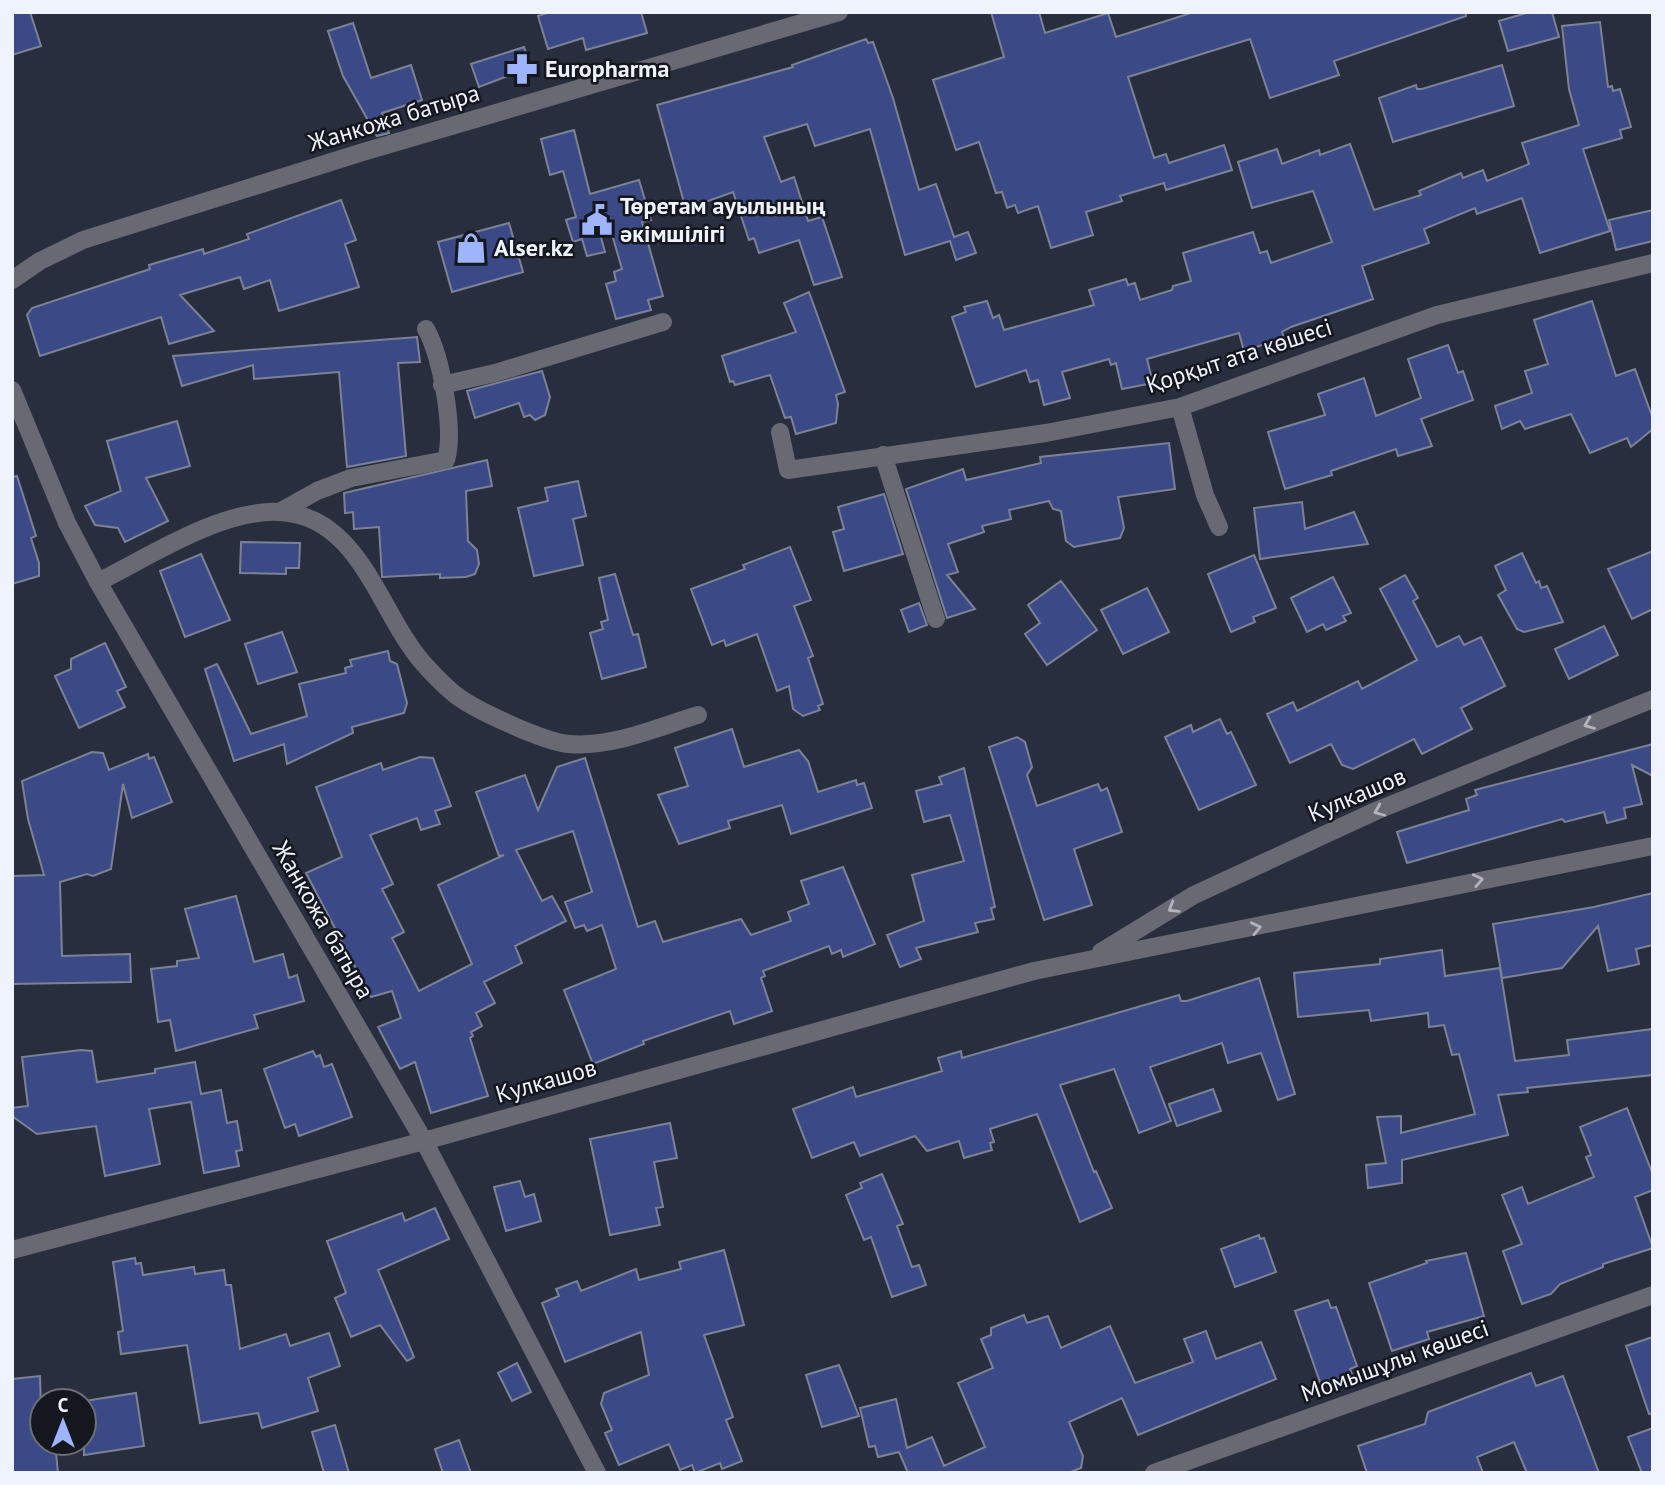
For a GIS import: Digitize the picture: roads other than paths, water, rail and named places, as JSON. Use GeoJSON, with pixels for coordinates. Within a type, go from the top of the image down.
{"type":"FeatureCollection","features":[{"type":"Feature","properties":{"kind":"street","name":"Жанкожа батыра"},"geometry":{"type":"LineString","coordinates":[[12,280],[40,261],[83,240],[376,148],[839,12]]}},
{"type":"Feature","properties":{"kind":"street","name":"Қорқыт ата көшесі"},"geometry":{"type":"LineString","coordinates":[[780,432],[789,470],[1046,433],[1180,407],[1437,315],[1653,263]]}},
{"type":"Feature","properties":{"kind":"street"},"geometry":{"type":"LineString","coordinates":[[442,385],[495,373],[663,322]]}},
{"type":"Feature","properties":{"kind":"street"},"geometry":{"type":"LineString","coordinates":[[281,511],[317,491],[351,478],[446,460],[450,447],[442,385],[426,329]]}},
{"type":"Feature","properties":{"kind":"street","name":"Жанкожа батыра"},"geometry":{"type":"LineString","coordinates":[[12,390],[67,523],[98,582],[424,1141],[597,1473]]}},
{"type":"Feature","properties":{"kind":"street"},"geometry":{"type":"LineString","coordinates":[[1180,407],[1205,495],[1219,527]]}},
{"type":"Feature","properties":{"kind":"street"},"geometry":{"type":"LineString","coordinates":[[883,455],[936,619]]}},
{"type":"Feature","properties":{"kind":"street"},"geometry":{"type":"LineString","coordinates":[[98,582],[210,527],[250,514],[281,511],[317,522],[344,541],[366,569],[389,612],[422,662],[458,697],[513,726],[567,744],[600,743],[698,715]]}},
{"type":"Feature","properties":{"kind":"street","name":"Кулкашов"},"geometry":{"type":"LineString","coordinates":[[1092,957],[1194,895],[1378,810],[1653,699]]}},
{"type":"Feature","properties":{"kind":"street","name":"Кулкашов"},"geometry":{"type":"LineString","coordinates":[[12,1251],[1092,957],[1236,932],[1549,864],[1653,846]]}},
{"type":"Feature","properties":{"kind":"street","name":"Момышұлы көшесі"},"geometry":{"type":"LineString","coordinates":[[1154,1473],[1653,1295]]}},
{"type":"Feature","properties":{"kind":"place","name":"Europharma"},"geometry":{"type":"Point","coordinates":[522,69]}},
{"type":"Feature","properties":{"kind":"place","name":"Төретам ауылының әкімшілігі"},"geometry":{"type":"Point","coordinates":[597,220]}},
{"type":"Feature","properties":{"kind":"place","name":"Alser.kz"},"geometry":{"type":"Point","coordinates":[471,248]}}]}
